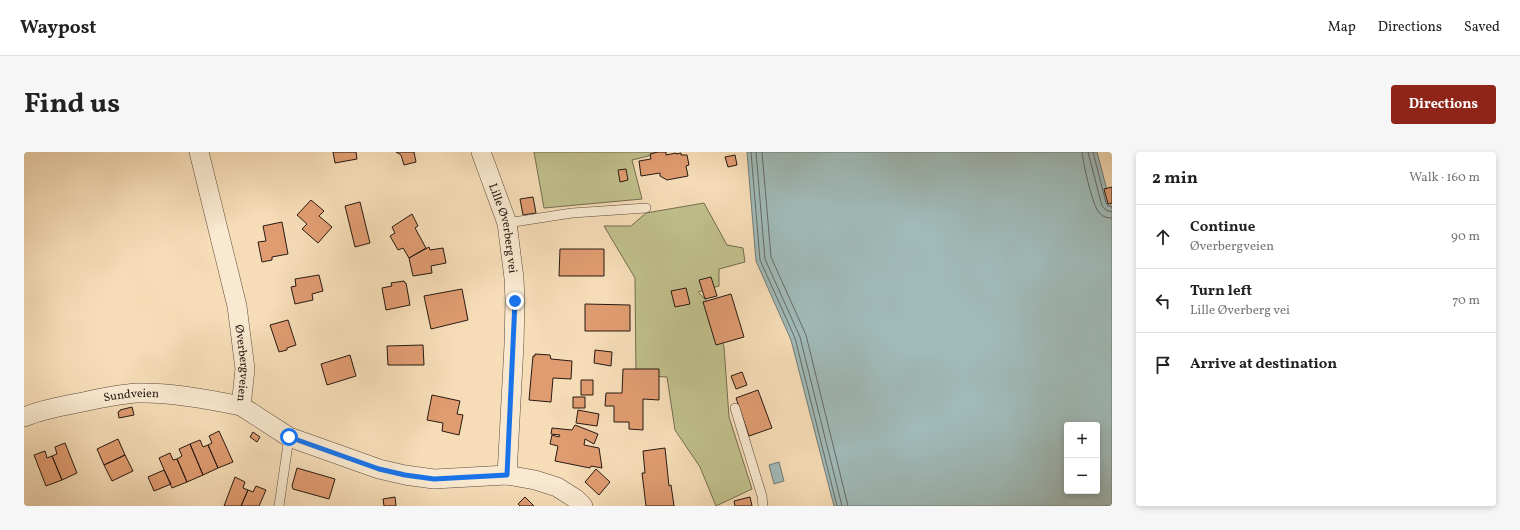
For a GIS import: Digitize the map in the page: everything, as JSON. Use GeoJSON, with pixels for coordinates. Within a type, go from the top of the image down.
{"type":"FeatureCollection","features":[{"type":"Feature","properties":{"kind":"street","name":"Øverbergveien"},"geometry":{"type":"LineString","coordinates":[[199,152],[237,306],[245,369],[241,406],[289,437],[379,469],[405,475],[434,479],[507,475],[535,480],[557,487],[576,499],[583,506]]}},
{"type":"Feature","properties":{"kind":"street","name":"Lille Øverberg vei"},"geometry":{"type":"LineString","coordinates":[[481,152],[507,223],[512,255],[515,301],[507,475]]}},
{"type":"Feature","properties":{"kind":"street","name":"Sundveien"},"geometry":{"type":"LineString","coordinates":[[24,417],[41,410],[107,397],[138,393],[180,396],[241,406]]}},
{"type":"Feature","properties":{"kind":"lane"},"geometry":{"type":"LineString","coordinates":[[507,223],[572,213],[646,208]]}},
{"type":"Feature","properties":{"kind":"lane"},"geometry":{"type":"LineString","coordinates":[[735,408],[762,496],[763,506]]}},
{"type":"Feature","properties":{"kind":"lane"},"geometry":{"type":"LineString","coordinates":[[279,506],[289,437]]}},
{"type":"Feature","properties":{"kind":"green space"},"geometry":{"type":"Polygon","coordinates":[[[534,152],[665,152],[632,160],[642,199],[544,208],[534,152]]]}},
{"type":"Feature","properties":{"kind":"green space"},"geometry":{"type":"Polygon","coordinates":[[[704,203],[727,245],[743,248],[745,262],[719,269],[719,286],[698,292],[712,306],[724,347],[729,417],[752,489],[716,506],[700,467],[675,430],[667,377],[636,375],[635,278],[604,226],[631,226],[646,213],[704,203]]]}},
{"type":"Feature","properties":{"kind":"water"},"geometry":{"type":"Polygon","coordinates":[[[747,152],[1097,152],[1112,209],[1112,506],[834,506],[791,340],[756,261],[747,152]]]}},
{"type":"Feature","properties":{"kind":"water"},"geometry":{"type":"Polygon","coordinates":[[[779,462],[784,481],[774,484],[769,465],[779,462]]]}},
{"type":"Feature","properties":{"kind":"building"},"geometry":{"type":"Polygon","coordinates":[[[333,152],[356,152],[357,159],[335,163],[333,152]]]}},
{"type":"Feature","properties":{"kind":"building"},"geometry":{"type":"Polygon","coordinates":[[[396,152],[414,152],[416,162],[404,165],[401,155],[396,152]]]}},
{"type":"Feature","properties":{"kind":"building"},"geometry":{"type":"Polygon","coordinates":[[[666,152],[666,155],[681,153],[681,155],[687,155],[689,165],[686,166],[688,176],[667,180],[660,176],[660,173],[641,176],[639,161],[651,159],[650,154],[666,152]]]}},
{"type":"Feature","properties":{"kind":"building"},"geometry":{"type":"Polygon","coordinates":[[[735,155],[737,165],[728,167],[725,157],[735,155]]]}},
{"type":"Feature","properties":{"kind":"building"},"geometry":{"type":"Polygon","coordinates":[[[626,169],[628,180],[620,182],[618,170],[626,169]]]}},
{"type":"Feature","properties":{"kind":"building"},"geometry":{"type":"Polygon","coordinates":[[[1112,187],[1112,203],[1108,204],[1104,189],[1112,187]]]}},
{"type":"Feature","properties":{"kind":"building"},"geometry":{"type":"Polygon","coordinates":[[[533,197],[536,213],[523,215],[520,199],[533,197]]]}},
{"type":"Feature","properties":{"kind":"building"},"geometry":{"type":"Polygon","coordinates":[[[311,200],[324,211],[319,216],[332,227],[318,243],[302,229],[307,224],[297,215],[311,200]]]}},
{"type":"Feature","properties":{"kind":"building"},"geometry":{"type":"Polygon","coordinates":[[[360,202],[370,243],[355,247],[345,206],[360,202]]]}},
{"type":"Feature","properties":{"kind":"building"},"geometry":{"type":"Polygon","coordinates":[[[412,214],[418,226],[415,228],[426,248],[409,258],[403,248],[398,250],[390,236],[395,233],[392,227],[412,214]]]}},
{"type":"Feature","properties":{"kind":"building"},"geometry":{"type":"Polygon","coordinates":[[[282,222],[288,254],[272,257],[272,260],[262,262],[258,242],[266,241],[263,226],[282,222]]]}},
{"type":"Feature","properties":{"kind":"building"},"geometry":{"type":"Polygon","coordinates":[[[429,247],[430,250],[443,248],[446,263],[431,266],[432,273],[413,276],[409,258],[429,247]]]}},
{"type":"Feature","properties":{"kind":"building"},"geometry":{"type":"Polygon","coordinates":[[[560,249],[604,249],[604,276],[559,276],[560,249]]]}},
{"type":"Feature","properties":{"kind":"building"},"geometry":{"type":"Polygon","coordinates":[[[319,275],[323,291],[312,294],[313,300],[295,304],[291,287],[296,286],[295,279],[319,275]]]}},
{"type":"Feature","properties":{"kind":"building"},"geometry":{"type":"Polygon","coordinates":[[[711,277],[717,296],[705,299],[699,280],[711,277]]]}},
{"type":"Feature","properties":{"kind":"building"},"geometry":{"type":"Polygon","coordinates":[[[404,281],[406,283],[410,305],[386,310],[382,288],[392,286],[391,283],[404,281]]]}},
{"type":"Feature","properties":{"kind":"building"},"geometry":{"type":"Polygon","coordinates":[[[686,288],[690,304],[675,307],[671,291],[686,288]]]}},
{"type":"Feature","properties":{"kind":"building"},"geometry":{"type":"Polygon","coordinates":[[[462,289],[468,320],[431,329],[424,296],[462,289]]]}},
{"type":"Feature","properties":{"kind":"building"},"geometry":{"type":"Polygon","coordinates":[[[731,294],[744,337],[716,345],[703,302],[731,294]]]}},
{"type":"Feature","properties":{"kind":"building"},"geometry":{"type":"Polygon","coordinates":[[[585,304],[630,305],[630,331],[585,331],[585,304]]]}},
{"type":"Feature","properties":{"kind":"building"},"geometry":{"type":"Polygon","coordinates":[[[288,320],[296,345],[279,352],[270,325],[288,320]]]}},
{"type":"Feature","properties":{"kind":"building"},"geometry":{"type":"Polygon","coordinates":[[[423,345],[424,365],[388,365],[387,346],[423,345]]]}},
{"type":"Feature","properties":{"kind":"building"},"geometry":{"type":"Polygon","coordinates":[[[595,350],[612,352],[611,366],[594,363],[595,350]]]}},
{"type":"Feature","properties":{"kind":"building"},"geometry":{"type":"Polygon","coordinates":[[[535,354],[550,355],[551,359],[572,361],[571,379],[553,378],[551,402],[529,400],[533,356],[535,356],[535,354]]]}},
{"type":"Feature","properties":{"kind":"building"},"geometry":{"type":"Polygon","coordinates":[[[350,355],[356,376],[327,385],[321,364],[350,355]]]}},
{"type":"Feature","properties":{"kind":"building"},"geometry":{"type":"Polygon","coordinates":[[[623,369],[659,369],[659,400],[643,399],[643,430],[629,429],[629,422],[614,422],[614,406],[605,406],[606,393],[622,393],[623,369]]]}},
{"type":"Feature","properties":{"kind":"building"},"geometry":{"type":"Polygon","coordinates":[[[742,372],[747,385],[736,389],[731,376],[742,372]]]}},
{"type":"Feature","properties":{"kind":"building"},"geometry":{"type":"Polygon","coordinates":[[[581,380],[593,380],[593,395],[581,395],[581,380]]]}},
{"type":"Feature","properties":{"kind":"building"},"geometry":{"type":"Polygon","coordinates":[[[758,390],[772,428],[749,436],[736,398],[758,390]]]}},
{"type":"Feature","properties":{"kind":"building"},"geometry":{"type":"Polygon","coordinates":[[[432,395],[460,401],[457,414],[463,415],[459,435],[442,431],[443,423],[427,420],[432,395]]]}},
{"type":"Feature","properties":{"kind":"building"},"geometry":{"type":"Polygon","coordinates":[[[573,397],[585,397],[585,408],[573,408],[573,397]]]}},
{"type":"Feature","properties":{"kind":"building"},"geometry":{"type":"Polygon","coordinates":[[[132,407],[134,415],[119,418],[118,412],[120,410],[132,407]]]}},
{"type":"Feature","properties":{"kind":"building"},"geometry":{"type":"Polygon","coordinates":[[[578,410],[599,414],[597,426],[576,423],[578,410]]]}},
{"type":"Feature","properties":{"kind":"building"},"geometry":{"type":"Polygon","coordinates":[[[575,425],[598,434],[594,444],[585,439],[584,445],[599,448],[602,468],[591,466],[590,468],[555,461],[558,446],[550,444],[552,435],[559,437],[560,435],[551,434],[552,428],[572,430],[575,425]]]}},
{"type":"Feature","properties":{"kind":"building"},"geometry":{"type":"Polygon","coordinates":[[[219,431],[233,462],[218,468],[208,445],[212,443],[209,436],[219,431]]]}},
{"type":"Feature","properties":{"kind":"building"},"geometry":{"type":"Polygon","coordinates":[[[253,432],[260,437],[257,442],[250,437],[253,432]]]}},
{"type":"Feature","properties":{"kind":"building"},"geometry":{"type":"Polygon","coordinates":[[[118,439],[125,455],[104,465],[97,449],[118,439]]]}},
{"type":"Feature","properties":{"kind":"building"},"geometry":{"type":"Polygon","coordinates":[[[200,440],[203,447],[208,445],[218,468],[203,475],[190,444],[200,440]]]}},
{"type":"Feature","properties":{"kind":"building"},"geometry":{"type":"Polygon","coordinates":[[[65,443],[77,473],[62,480],[52,456],[57,454],[55,447],[65,443]]]}},
{"type":"Feature","properties":{"kind":"building"},"geometry":{"type":"Polygon","coordinates":[[[190,444],[203,475],[187,482],[177,459],[182,456],[179,449],[190,444]]]}},
{"type":"Feature","properties":{"kind":"building"},"geometry":{"type":"Polygon","coordinates":[[[665,448],[669,486],[671,485],[674,506],[646,506],[642,473],[645,473],[643,451],[665,448]]]}},
{"type":"Feature","properties":{"kind":"building"},"geometry":{"type":"Polygon","coordinates":[[[45,451],[47,458],[52,456],[62,480],[46,486],[34,455],[45,451]]]}},
{"type":"Feature","properties":{"kind":"building"},"geometry":{"type":"Polygon","coordinates":[[[170,453],[173,460],[177,459],[187,482],[172,488],[159,458],[170,453]]]}},
{"type":"Feature","properties":{"kind":"building"},"geometry":{"type":"Polygon","coordinates":[[[125,455],[133,471],[112,481],[104,465],[125,455]]]}},
{"type":"Feature","properties":{"kind":"building"},"geometry":{"type":"Polygon","coordinates":[[[297,468],[335,479],[329,499],[293,489],[292,486],[297,468]]]}},
{"type":"Feature","properties":{"kind":"building"},"geometry":{"type":"Polygon","coordinates":[[[596,469],[610,482],[599,495],[585,482],[596,469]]]}},
{"type":"Feature","properties":{"kind":"building"},"geometry":{"type":"Polygon","coordinates":[[[164,470],[171,484],[154,491],[148,477],[164,470]]]}},
{"type":"Feature","properties":{"kind":"building"},"geometry":{"type":"Polygon","coordinates":[[[235,477],[245,482],[243,488],[248,490],[241,506],[224,506],[235,477]]]}},
{"type":"Feature","properties":{"kind":"building"},"geometry":{"type":"Polygon","coordinates":[[[256,486],[266,490],[259,506],[241,506],[248,490],[253,492],[256,486]]]}},
{"type":"Feature","properties":{"kind":"building"},"geometry":{"type":"Polygon","coordinates":[[[395,497],[396,506],[384,506],[383,499],[395,497]]]}},
{"type":"Feature","properties":{"kind":"building"},"geometry":{"type":"Polygon","coordinates":[[[525,497],[534,506],[520,506],[518,504],[525,497]]]}},
{"type":"Feature","properties":{"kind":"building"},"geometry":{"type":"Polygon","coordinates":[[[750,497],[752,506],[735,506],[734,501],[750,497]]]}},
{"type":"Feature","properties":{"kind":"route"},"geometry":{"type":"LineString","coordinates":[[289,437],[379,469],[405,475],[434,479],[507,475],[515,301]]}}]}
